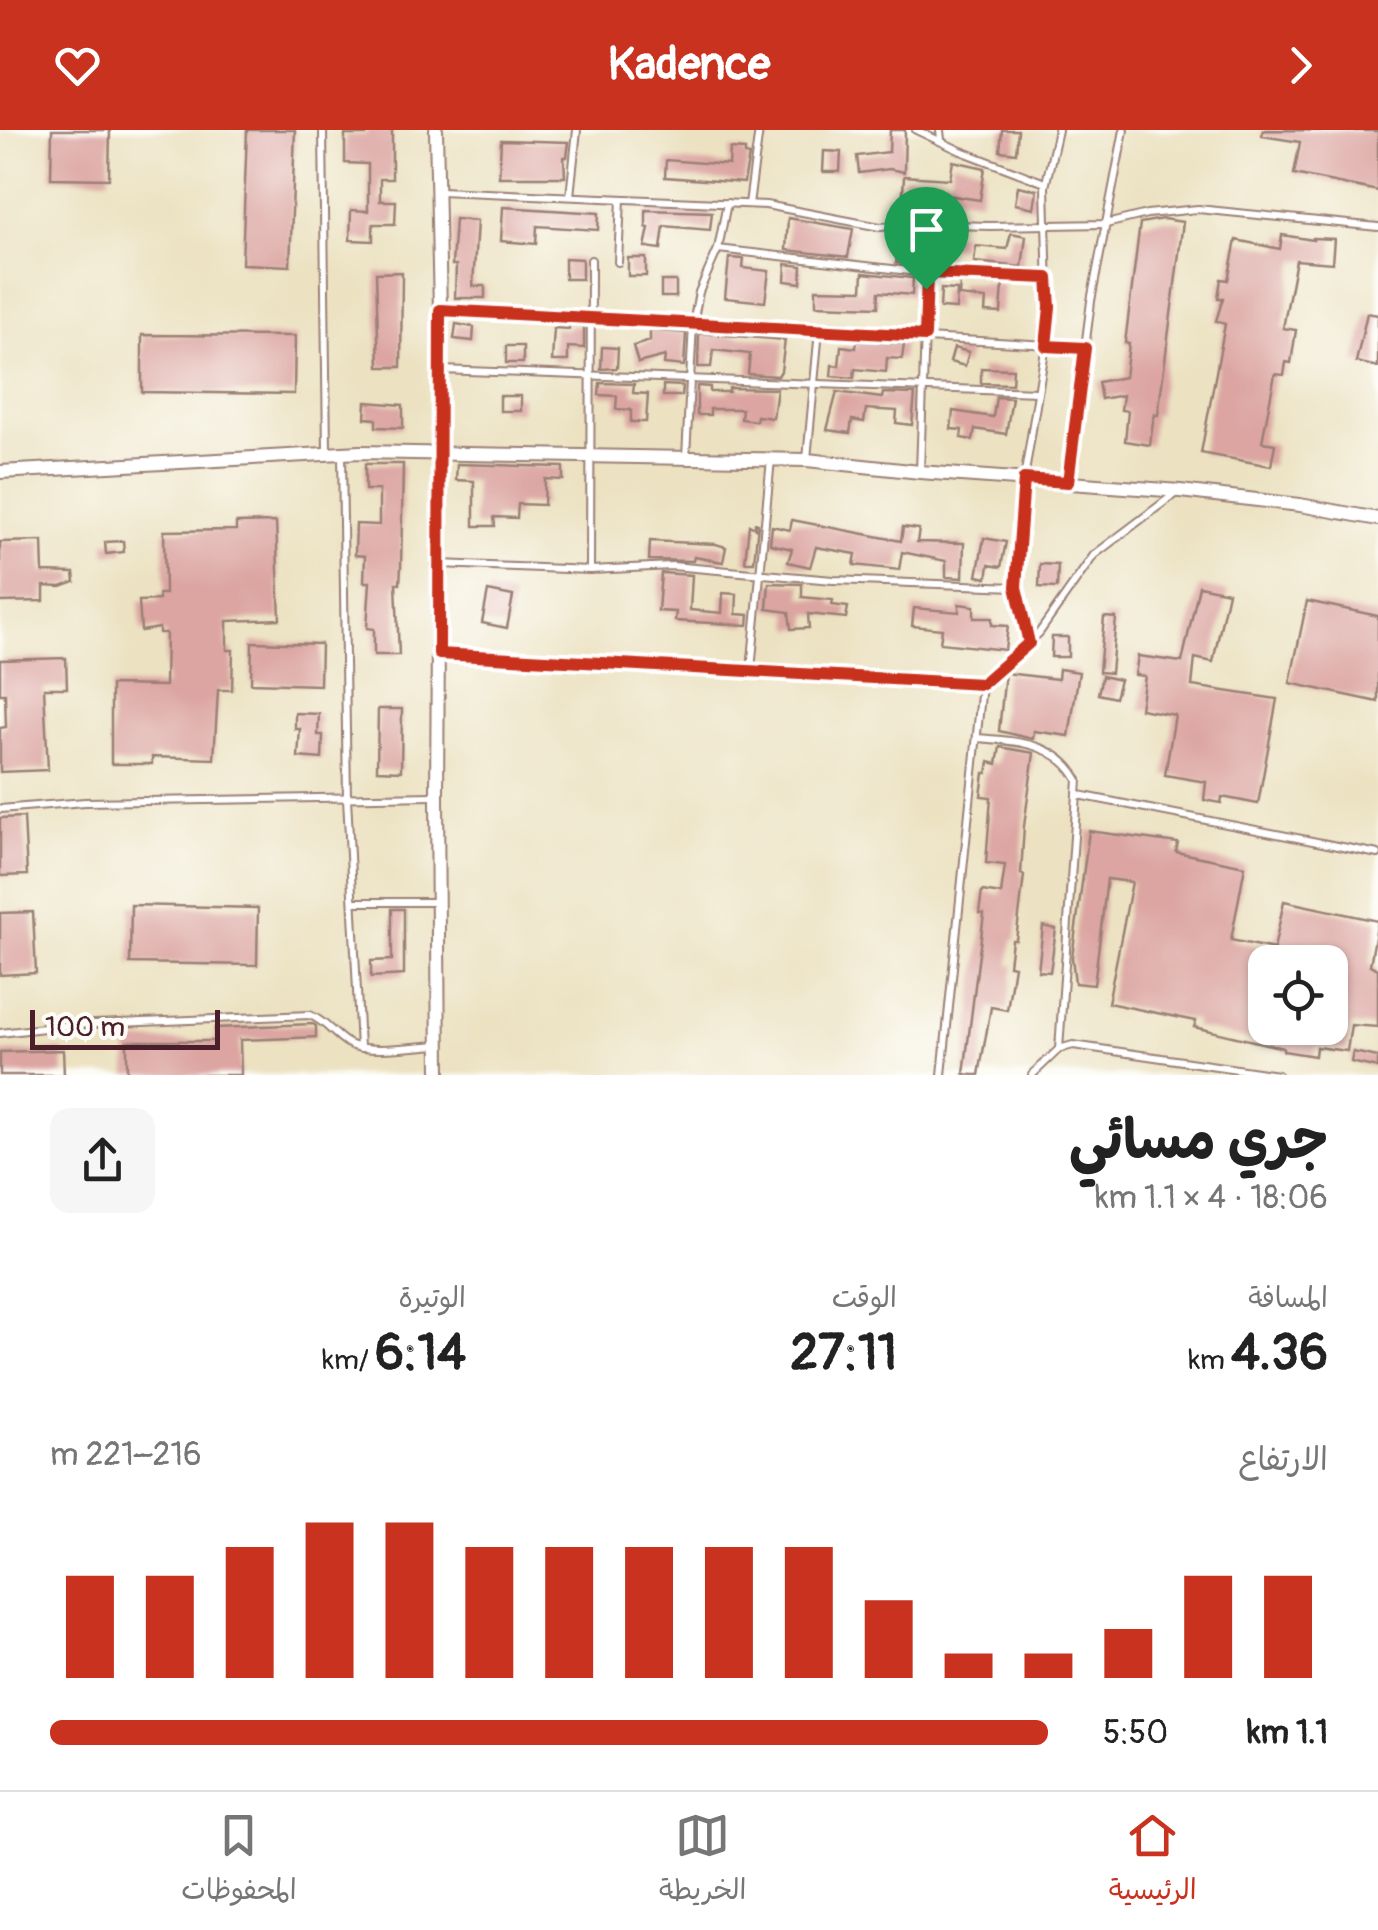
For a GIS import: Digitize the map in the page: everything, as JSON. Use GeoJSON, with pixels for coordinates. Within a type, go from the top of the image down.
{"type":"FeatureCollection","features":[{"type":"Feature","properties":{"kind":"street"},"geometry":{"type":"LineString","coordinates":[[436,130],[440,310],[436,796],[439,1075]]}},
{"type":"Feature","properties":{"kind":"street"},"geometry":{"type":"LineString","coordinates":[[0,472],[335,453],[807,460],[1180,490],[1378,519]]}},
{"type":"Feature","properties":{"kind":"lane"},"geometry":{"type":"LineString","coordinates":[[323,130],[360,1048]]}},
{"type":"Feature","properties":{"kind":"lane"},"geometry":{"type":"LineString","coordinates":[[570,196],[577,130]]}},
{"type":"Feature","properties":{"kind":"lane"},"geometry":{"type":"LineString","coordinates":[[749,204],[759,130]]}},
{"type":"Feature","properties":{"kind":"lane"},"geometry":{"type":"LineString","coordinates":[[916,130],[1046,183]]}},
{"type":"Feature","properties":{"kind":"lane"},"geometry":{"type":"LineString","coordinates":[[940,130],[941,140]]}},
{"type":"Feature","properties":{"kind":"lane"},"geometry":{"type":"LineString","coordinates":[[1029,643],[1016,587],[1024,479],[1050,307],[1046,183],[1058,130]]}},
{"type":"Feature","properties":{"kind":"lane"},"geometry":{"type":"LineString","coordinates":[[1068,482],[1085,348],[1124,130]]}},
{"type":"Feature","properties":{"kind":"lane"},"geometry":{"type":"LineString","coordinates":[[438,191],[749,204],[793,208],[880,227],[1106,224],[1198,208],[1378,227]]}},
{"type":"Feature","properties":{"kind":"lane"},"geometry":{"type":"LineString","coordinates":[[618,262],[621,198]]}},
{"type":"Feature","properties":{"kind":"lane"},"geometry":{"type":"LineString","coordinates":[[686,459],[698,292],[718,249],[727,203]]}},
{"type":"Feature","properties":{"kind":"lane"},"geometry":{"type":"LineString","coordinates":[[718,249],[927,273],[1048,278]]}},
{"type":"Feature","properties":{"kind":"lane"},"geometry":{"type":"LineString","coordinates":[[590,570],[591,260]]}},
{"type":"Feature","properties":{"kind":"lane"},"geometry":{"type":"LineString","coordinates":[[920,472],[927,273]]}},
{"type":"Feature","properties":{"kind":"lane"},"geometry":{"type":"LineString","coordinates":[[440,310],[1085,348]]}},
{"type":"Feature","properties":{"kind":"lane"},"geometry":{"type":"LineString","coordinates":[[807,460],[819,330]]}},
{"type":"Feature","properties":{"kind":"lane"},"geometry":{"type":"LineString","coordinates":[[440,370],[1036,392]]}},
{"type":"Feature","properties":{"kind":"lane"},"geometry":{"type":"LineString","coordinates":[[750,670],[771,459]]}},
{"type":"Feature","properties":{"kind":"lane"},"geometry":{"type":"LineString","coordinates":[[942,1075],[982,684],[1029,643],[1094,554],[1180,490]]}},
{"type":"Feature","properties":{"kind":"lane"},"geometry":{"type":"LineString","coordinates":[[438,564],[590,570],[672,566],[834,580],[1016,587]]}},
{"type":"Feature","properties":{"kind":"lane"},"geometry":{"type":"LineString","coordinates":[[439,654],[982,684]]}},
{"type":"Feature","properties":{"kind":"lane"},"geometry":{"type":"LineString","coordinates":[[976,738],[1018,741],[1061,758],[1078,780],[1080,796],[1059,1050]]}},
{"type":"Feature","properties":{"kind":"lane"},"geometry":{"type":"LineString","coordinates":[[0,809],[85,802],[436,796]]}},
{"type":"Feature","properties":{"kind":"lane"},"geometry":{"type":"LineString","coordinates":[[1080,796],[1378,854]]}},
{"type":"Feature","properties":{"kind":"lane"},"geometry":{"type":"LineString","coordinates":[[352,902],[438,902]]}},
{"type":"Feature","properties":{"kind":"lane"},"geometry":{"type":"LineString","coordinates":[[0,1033],[70,1025],[310,1015],[324,1020],[342,1040],[360,1048],[439,1045]]}},
{"type":"Feature","properties":{"kind":"lane"},"geometry":{"type":"LineString","coordinates":[[1032,1075],[1059,1050],[1073,1044],[1278,1075]]}},
{"type":"Feature","properties":{"kind":"building"},"geometry":{"type":"Polygon","coordinates":[[[52,130],[110,130],[109,179],[51,178],[52,130]]]}},
{"type":"Feature","properties":{"kind":"building"},"geometry":{"type":"Polygon","coordinates":[[[247,130],[295,130],[290,266],[242,264],[247,130]]]}},
{"type":"Feature","properties":{"kind":"building"},"geometry":{"type":"Polygon","coordinates":[[[366,130],[392,130],[392,179],[380,179],[380,201],[396,201],[395,224],[373,224],[373,241],[350,240],[351,210],[368,211],[368,164],[345,163],[345,135],[366,135],[366,130]]]}},
{"type":"Feature","properties":{"kind":"building"},"geometry":{"type":"Polygon","coordinates":[[[890,130],[905,130],[904,172],[889,169],[859,173],[857,156],[889,152],[890,130]]]}},
{"type":"Feature","properties":{"kind":"building"},"geometry":{"type":"Polygon","coordinates":[[[1002,130],[1018,130],[1016,153],[1000,151],[1002,130]]]}},
{"type":"Feature","properties":{"kind":"building"},"geometry":{"type":"Polygon","coordinates":[[[1263,130],[1378,131],[1378,191],[1294,174],[1300,142],[1262,136],[1263,130]]]}},
{"type":"Feature","properties":{"kind":"building"},"geometry":{"type":"Polygon","coordinates":[[[501,140],[569,142],[564,157],[565,177],[499,177],[501,140]]]}},
{"type":"Feature","properties":{"kind":"building"},"geometry":{"type":"Polygon","coordinates":[[[730,149],[745,150],[749,156],[744,183],[665,177],[666,160],[729,165],[730,149]]]}},
{"type":"Feature","properties":{"kind":"building"},"geometry":{"type":"Polygon","coordinates":[[[824,151],[841,152],[840,172],[823,172],[824,151]]]}},
{"type":"Feature","properties":{"kind":"building"},"geometry":{"type":"Polygon","coordinates":[[[953,161],[985,168],[980,200],[903,193],[904,176],[950,179],[953,161]]]}},
{"type":"Feature","properties":{"kind":"building"},"geometry":{"type":"Polygon","coordinates":[[[1018,186],[1037,190],[1034,208],[1015,204],[1018,186]]]}},
{"type":"Feature","properties":{"kind":"building"},"geometry":{"type":"Polygon","coordinates":[[[503,207],[599,213],[598,230],[537,226],[536,244],[501,241],[503,207]]]}},
{"type":"Feature","properties":{"kind":"building"},"geometry":{"type":"Polygon","coordinates":[[[646,210],[712,212],[710,230],[664,226],[661,249],[645,247],[649,228],[646,210]]]}},
{"type":"Feature","properties":{"kind":"building"},"geometry":{"type":"Polygon","coordinates":[[[788,218],[853,229],[848,257],[786,250],[788,218]]]}},
{"type":"Feature","properties":{"kind":"building"},"geometry":{"type":"Polygon","coordinates":[[[455,219],[477,221],[473,286],[485,286],[485,298],[455,298],[455,219]]]}},
{"type":"Feature","properties":{"kind":"building"},"geometry":{"type":"Polygon","coordinates":[[[1163,219],[1183,222],[1158,415],[1154,414],[1150,445],[1125,441],[1128,411],[1121,410],[1123,395],[1101,399],[1098,382],[1125,377],[1129,344],[1125,343],[1140,223],[1163,219]]]}},
{"type":"Feature","properties":{"kind":"building"},"geometry":{"type":"Polygon","coordinates":[[[900,232],[963,233],[960,248],[946,246],[943,263],[915,258],[915,265],[896,263],[900,232]]]}},
{"type":"Feature","properties":{"kind":"building"},"geometry":{"type":"Polygon","coordinates":[[[1011,233],[1026,236],[1022,267],[974,262],[976,246],[1007,249],[1011,233]]]}},
{"type":"Feature","properties":{"kind":"building"},"geometry":{"type":"Polygon","coordinates":[[[1282,235],[1334,239],[1332,263],[1296,260],[1283,328],[1296,330],[1291,363],[1286,362],[1284,375],[1275,374],[1262,442],[1275,444],[1271,466],[1201,453],[1225,324],[1216,321],[1223,298],[1218,298],[1221,279],[1228,280],[1236,240],[1280,249],[1282,235]]]}},
{"type":"Feature","properties":{"kind":"building"},"geometry":{"type":"Polygon","coordinates":[[[565,258],[582,259],[582,279],[565,279],[565,258]]]}},
{"type":"Feature","properties":{"kind":"building"},"geometry":{"type":"Polygon","coordinates":[[[628,258],[646,258],[646,276],[628,276],[628,258]]]}},
{"type":"Feature","properties":{"kind":"building"},"geometry":{"type":"Polygon","coordinates":[[[729,258],[744,259],[743,268],[769,271],[765,302],[725,298],[729,258]]]}},
{"type":"Feature","properties":{"kind":"building"},"geometry":{"type":"Polygon","coordinates":[[[786,264],[802,266],[801,283],[785,281],[786,264]]]}},
{"type":"Feature","properties":{"kind":"building"},"geometry":{"type":"Polygon","coordinates":[[[402,272],[401,367],[379,367],[376,273],[402,272]]]}},
{"type":"Feature","properties":{"kind":"building"},"geometry":{"type":"Polygon","coordinates":[[[863,273],[913,278],[912,295],[879,292],[878,307],[816,305],[816,289],[862,290],[863,273]]]}},
{"type":"Feature","properties":{"kind":"building"},"geometry":{"type":"Polygon","coordinates":[[[661,281],[676,281],[676,297],[661,297],[661,281]]]}},
{"type":"Feature","properties":{"kind":"building"},"geometry":{"type":"Polygon","coordinates":[[[960,282],[1003,284],[1001,313],[985,312],[986,299],[959,296],[960,282]]]}},
{"type":"Feature","properties":{"kind":"building"},"geometry":{"type":"Polygon","coordinates":[[[941,289],[957,290],[956,309],[940,308],[941,289]]]}},
{"type":"Feature","properties":{"kind":"building"},"geometry":{"type":"Polygon","coordinates":[[[1367,313],[1378,315],[1378,367],[1356,362],[1367,313]]]}},
{"type":"Feature","properties":{"kind":"building"},"geometry":{"type":"Polygon","coordinates":[[[456,324],[474,327],[473,341],[454,339],[456,324]]]}},
{"type":"Feature","properties":{"kind":"building"},"geometry":{"type":"Polygon","coordinates":[[[569,325],[584,326],[584,348],[568,347],[568,361],[552,361],[554,328],[569,329],[569,325]]]}},
{"type":"Feature","properties":{"kind":"building"},"geometry":{"type":"Polygon","coordinates":[[[650,330],[686,333],[684,366],[664,364],[665,356],[638,363],[633,346],[650,341],[650,330]]]}},
{"type":"Feature","properties":{"kind":"building"},"geometry":{"type":"Polygon","coordinates":[[[699,333],[785,340],[781,371],[778,376],[748,374],[750,354],[713,350],[711,367],[698,367],[699,333]]]}},
{"type":"Feature","properties":{"kind":"building"},"geometry":{"type":"Polygon","coordinates":[[[142,335],[295,336],[294,394],[142,392],[142,335]]]}},
{"type":"Feature","properties":{"kind":"building"},"geometry":{"type":"Polygon","coordinates":[[[857,341],[904,344],[902,359],[887,358],[886,372],[855,369],[854,378],[831,376],[832,365],[839,366],[841,346],[856,348],[857,341]]]}},
{"type":"Feature","properties":{"kind":"building"},"geometry":{"type":"Polygon","coordinates":[[[506,346],[523,346],[523,363],[506,363],[506,346]]]}},
{"type":"Feature","properties":{"kind":"building"},"geometry":{"type":"Polygon","coordinates":[[[602,347],[618,348],[617,368],[601,369],[602,347]]]}},
{"type":"Feature","properties":{"kind":"building"},"geometry":{"type":"Polygon","coordinates":[[[954,348],[969,352],[965,366],[950,362],[954,348]]]}},
{"type":"Feature","properties":{"kind":"building"},"geometry":{"type":"Polygon","coordinates":[[[981,368],[1013,369],[1012,384],[981,383],[981,368]]]}},
{"type":"Feature","properties":{"kind":"building"},"geometry":{"type":"Polygon","coordinates":[[[600,383],[634,384],[633,393],[648,394],[646,422],[631,422],[631,410],[616,409],[617,396],[599,395],[600,383]]]}},
{"type":"Feature","properties":{"kind":"building"},"geometry":{"type":"Polygon","coordinates":[[[663,385],[683,386],[682,396],[663,396],[663,385]]]}},
{"type":"Feature","properties":{"kind":"building"},"geometry":{"type":"Polygon","coordinates":[[[697,386],[710,387],[710,392],[729,392],[729,388],[777,389],[773,418],[741,419],[742,409],[710,409],[710,415],[697,415],[697,386]]]}},
{"type":"Feature","properties":{"kind":"building"},"geometry":{"type":"Polygon","coordinates":[[[837,392],[882,398],[883,393],[915,394],[912,425],[896,423],[897,411],[866,409],[864,422],[852,420],[850,433],[827,430],[837,392]]]}},
{"type":"Feature","properties":{"kind":"building"},"geometry":{"type":"Polygon","coordinates":[[[500,396],[521,396],[521,411],[500,411],[500,396]]]}},
{"type":"Feature","properties":{"kind":"building"},"geometry":{"type":"Polygon","coordinates":[[[996,397],[1012,398],[1006,434],[975,429],[973,440],[961,438],[962,430],[951,429],[953,411],[993,417],[996,397]]]}},
{"type":"Feature","properties":{"kind":"building"},"geometry":{"type":"Polygon","coordinates":[[[366,402],[403,405],[403,428],[376,427],[376,419],[365,418],[366,402]]]}},
{"type":"Feature","properties":{"kind":"building"},"geometry":{"type":"Polygon","coordinates":[[[365,464],[403,464],[400,584],[396,583],[399,655],[374,655],[374,629],[367,628],[370,582],[364,582],[365,556],[355,555],[356,524],[379,525],[379,490],[365,490],[365,464]]]}},
{"type":"Feature","properties":{"kind":"building"},"geometry":{"type":"Polygon","coordinates":[[[457,464],[563,467],[563,480],[545,479],[544,505],[518,504],[517,518],[494,517],[495,526],[474,526],[474,481],[456,480],[457,464]]]}},
{"type":"Feature","properties":{"kind":"building"},"geometry":{"type":"Polygon","coordinates":[[[792,520],[901,541],[903,527],[919,529],[917,542],[964,543],[963,578],[946,577],[946,561],[902,552],[899,570],[854,565],[856,554],[816,547],[810,567],[788,562],[792,549],[770,544],[772,526],[790,530],[792,520]]]}},
{"type":"Feature","properties":{"kind":"building"},"geometry":{"type":"Polygon","coordinates":[[[276,522],[280,619],[227,621],[227,650],[233,650],[232,690],[218,690],[214,759],[152,757],[152,764],[111,764],[111,685],[165,686],[166,633],[159,633],[159,628],[141,631],[139,601],[159,600],[159,594],[165,594],[164,531],[236,530],[236,523],[276,522]]]}},
{"type":"Feature","properties":{"kind":"building"},"geometry":{"type":"Polygon","coordinates":[[[758,524],[754,562],[745,562],[749,525],[755,528],[758,524]]]}},
{"type":"Feature","properties":{"kind":"building"},"geometry":{"type":"Polygon","coordinates":[[[984,538],[1006,542],[1001,567],[989,565],[987,578],[977,576],[984,538]]]}},
{"type":"Feature","properties":{"kind":"building"},"geometry":{"type":"Polygon","coordinates":[[[42,541],[43,572],[74,573],[75,582],[61,587],[44,586],[44,601],[0,602],[0,542],[42,541]]]}},
{"type":"Feature","properties":{"kind":"building"},"geometry":{"type":"Polygon","coordinates":[[[123,541],[124,552],[106,554],[105,542],[123,541]]]}},
{"type":"Feature","properties":{"kind":"building"},"geometry":{"type":"Polygon","coordinates":[[[650,541],[726,547],[723,562],[694,557],[693,561],[649,560],[650,541]]]}},
{"type":"Feature","properties":{"kind":"building"},"geometry":{"type":"Polygon","coordinates":[[[1040,564],[1058,565],[1057,588],[1039,587],[1040,564]]]}},
{"type":"Feature","properties":{"kind":"building"},"geometry":{"type":"Polygon","coordinates":[[[661,573],[692,575],[690,610],[722,613],[723,593],[737,594],[736,614],[749,615],[748,625],[675,621],[676,612],[658,611],[661,573]]]}},
{"type":"Feature","properties":{"kind":"building"},"geometry":{"type":"Polygon","coordinates":[[[769,583],[802,584],[802,597],[833,600],[832,605],[848,607],[846,618],[808,614],[809,628],[791,629],[789,612],[767,609],[769,583]]]}},
{"type":"Feature","properties":{"kind":"building"},"geometry":{"type":"Polygon","coordinates":[[[1199,586],[1228,592],[1213,662],[1195,658],[1192,686],[1277,699],[1258,804],[1222,797],[1221,803],[1204,800],[1206,782],[1165,775],[1175,715],[1140,709],[1145,676],[1135,675],[1138,656],[1182,662],[1199,586]]]}},
{"type":"Feature","properties":{"kind":"building"},"geometry":{"type":"Polygon","coordinates":[[[488,591],[513,596],[507,628],[482,623],[488,591]]]}},
{"type":"Feature","properties":{"kind":"building"},"geometry":{"type":"Polygon","coordinates":[[[1307,601],[1378,616],[1378,702],[1290,683],[1307,601]]]}},
{"type":"Feature","properties":{"kind":"building"},"geometry":{"type":"Polygon","coordinates":[[[959,604],[974,606],[974,618],[992,618],[992,625],[1008,626],[1005,650],[940,643],[942,629],[912,626],[914,608],[959,612],[959,604]]]}},
{"type":"Feature","properties":{"kind":"building"},"geometry":{"type":"Polygon","coordinates":[[[1104,617],[1116,618],[1111,673],[1099,672],[1104,617]]]}},
{"type":"Feature","properties":{"kind":"building"},"geometry":{"type":"Polygon","coordinates":[[[1052,637],[1068,637],[1068,657],[1051,657],[1052,637]]]}},
{"type":"Feature","properties":{"kind":"building"},"geometry":{"type":"Polygon","coordinates":[[[252,642],[321,644],[320,685],[251,683],[252,642]]]}},
{"type":"Feature","properties":{"kind":"building"},"geometry":{"type":"Polygon","coordinates":[[[66,658],[67,688],[44,688],[48,770],[0,772],[0,728],[6,727],[5,694],[0,694],[0,660],[66,658]]]}},
{"type":"Feature","properties":{"kind":"building"},"geometry":{"type":"Polygon","coordinates":[[[1059,669],[1079,672],[1069,736],[1034,731],[1033,739],[999,731],[1005,673],[1058,679],[1059,669]]]}},
{"type":"Feature","properties":{"kind":"building"},"geometry":{"type":"Polygon","coordinates":[[[1102,676],[1120,680],[1115,698],[1098,694],[1102,676]]]}},
{"type":"Feature","properties":{"kind":"building"},"geometry":{"type":"Polygon","coordinates":[[[378,709],[402,709],[401,771],[377,770],[378,709]]]}},
{"type":"Feature","properties":{"kind":"building"},"geometry":{"type":"Polygon","coordinates":[[[295,713],[319,714],[322,759],[298,757],[300,729],[295,729],[295,713]]]}},
{"type":"Feature","properties":{"kind":"building"},"geometry":{"type":"Polygon","coordinates":[[[1000,747],[1034,753],[1007,1010],[991,1007],[979,1075],[974,1075],[964,1074],[984,914],[979,913],[982,891],[1001,894],[1005,865],[986,863],[991,797],[981,796],[984,773],[989,762],[997,764],[1000,747]]]}},
{"type":"Feature","properties":{"kind":"building"},"geometry":{"type":"Polygon","coordinates":[[[24,817],[27,875],[0,876],[0,818],[24,817]]]}},
{"type":"Feature","properties":{"kind":"building"},"geometry":{"type":"Polygon","coordinates":[[[1089,831],[1178,843],[1176,852],[1245,866],[1231,940],[1255,945],[1248,945],[1248,1040],[1194,1027],[1196,1021],[1108,1003],[1132,882],[1107,879],[1094,985],[1075,983],[1072,957],[1089,831]]]}},
{"type":"Feature","properties":{"kind":"building"},"geometry":{"type":"Polygon","coordinates":[[[1284,901],[1378,921],[1370,965],[1378,969],[1378,1027],[1351,1025],[1348,1044],[1348,945],[1275,945],[1284,901]]]}},
{"type":"Feature","properties":{"kind":"building"},"geometry":{"type":"Polygon","coordinates":[[[131,905],[258,908],[257,965],[130,963],[131,905]]]}},
{"type":"Feature","properties":{"kind":"building"},"geometry":{"type":"Polygon","coordinates":[[[392,909],[404,909],[404,975],[371,977],[371,961],[392,960],[392,909]]]}},
{"type":"Feature","properties":{"kind":"building"},"geometry":{"type":"Polygon","coordinates":[[[33,912],[36,973],[0,975],[0,913],[33,912]]]}},
{"type":"Feature","properties":{"kind":"building"},"geometry":{"type":"Polygon","coordinates":[[[1043,926],[1056,929],[1050,972],[1038,971],[1043,926]]]}},
{"type":"Feature","properties":{"kind":"building"},"geometry":{"type":"Polygon","coordinates":[[[313,1024],[316,1037],[240,1040],[241,1075],[127,1075],[127,1041],[215,1041],[215,1028],[313,1024]]]}},
{"type":"Feature","properties":{"kind":"building"},"geometry":{"type":"Polygon","coordinates":[[[1270,1045],[1348,1045],[1347,1051],[1316,1047],[1315,1056],[1270,1045]]]}},
{"type":"Feature","properties":{"kind":"building"},"geometry":{"type":"Polygon","coordinates":[[[63,1050],[64,1075],[0,1075],[0,1052],[63,1050]]]}},
{"type":"Feature","properties":{"kind":"building"},"geometry":{"type":"Polygon","coordinates":[[[1353,1052],[1378,1057],[1378,1068],[1351,1062],[1353,1052]]]}},
{"type":"Feature","properties":{"kind":"route"},"geometry":{"type":"LineString","coordinates":[[927,273],[1048,278],[1046,346],[1085,348],[1068,482],[1024,479],[1016,587],[1029,643],[982,684],[439,654],[440,310],[925,336],[926,289],[927,273]]}}]}
